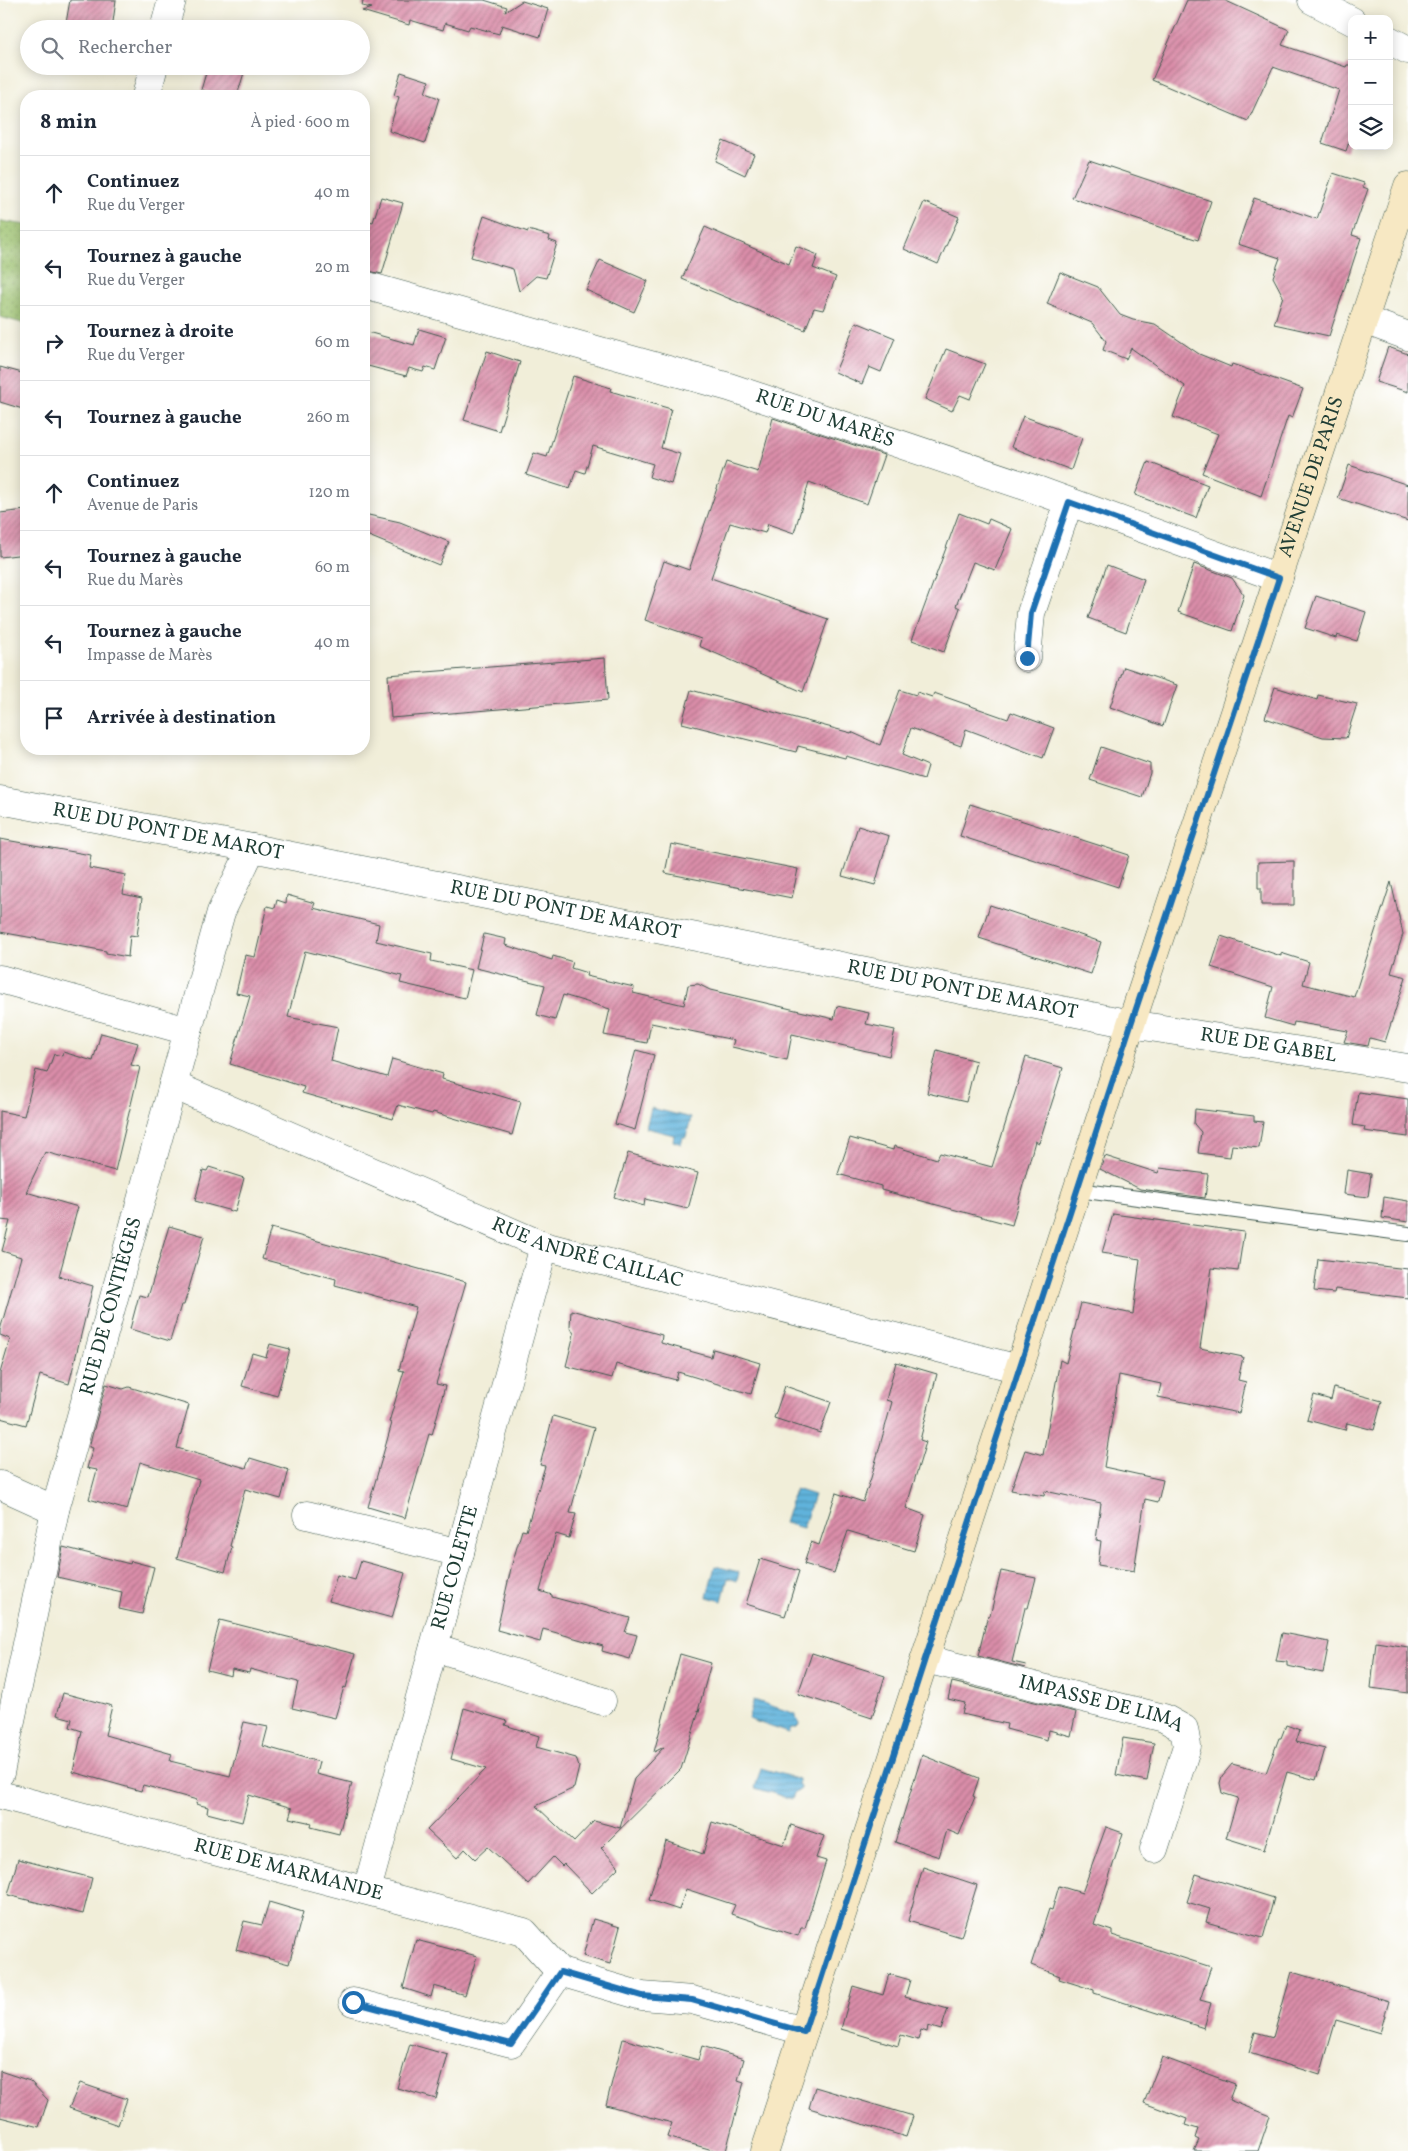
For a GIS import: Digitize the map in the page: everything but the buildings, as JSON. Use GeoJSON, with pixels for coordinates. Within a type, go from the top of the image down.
{"type":"FeatureCollection","features":[{"type":"Feature","properties":{"kind":"main road","name":"AVENUE DE PARIS"},"geometry":{"type":"LineString","coordinates":[[765,2151],[1131,1024],[1408,186]]}},
{"type":"Feature","properties":{"kind":"street"},"geometry":{"type":"LineString","coordinates":[[166,20],[172,0]]}},
{"type":"Feature","properties":{"kind":"street"},"geometry":{"type":"LineString","coordinates":[[1312,0],[1348,18]]}},
{"type":"Feature","properties":{"kind":"street"},"geometry":{"type":"LineString","coordinates":[[1393,42],[1408,50]]}},
{"type":"Feature","properties":{"kind":"street"},"geometry":{"type":"LineString","coordinates":[[148,90],[152,75]]}},
{"type":"Feature","properties":{"kind":"street","name":"RUE DU MARÈS"},"geometry":{"type":"LineString","coordinates":[[370,287],[729,387],[1069,502],[1279,578]]}},
{"type":"Feature","properties":{"kind":"street"},"geometry":{"type":"LineString","coordinates":[[1364,320],[1408,336]]}},
{"type":"Feature","properties":{"kind":"street"},"geometry":{"type":"LineString","coordinates":[[1027,658],[1031,613],[1069,502]]}},
{"type":"Feature","properties":{"kind":"street","name":"RUE DU PONT DE MAROT"},"geometry":{"type":"LineString","coordinates":[[0,800],[252,848],[1131,1024]]}},
{"type":"Feature","properties":{"kind":"street","name":"RUE DE CONTIÈGES"},"geometry":{"type":"LineString","coordinates":[[0,1773],[55,1510],[221,912],[252,848]]}},
{"type":"Feature","properties":{"kind":"street"},"geometry":{"type":"LineString","coordinates":[[0,979],[188,1031]]}},
{"type":"Feature","properties":{"kind":"street","name":"RUE DE GABEL"},"geometry":{"type":"LineString","coordinates":[[1131,1024],[1408,1068]]}},
{"type":"Feature","properties":{"kind":"street","name":"RUE ANDRÉ CAILLAC"},"geometry":{"type":"LineString","coordinates":[[173,1085],[544,1246],[1020,1369]]}},
{"type":"Feature","properties":{"kind":"street","name":"RUE COLETTE"},"geometry":{"type":"LineString","coordinates":[[367,1890],[544,1246]]}},
{"type":"Feature","properties":{"kind":"street"},"geometry":{"type":"LineString","coordinates":[[0,1485],[55,1510]]}},
{"type":"Feature","properties":{"kind":"street"},"geometry":{"type":"LineString","coordinates":[[307,1515],[460,1553]]}},
{"type":"Feature","properties":{"kind":"street"},"geometry":{"type":"LineString","coordinates":[[434,1647],[602,1701]]}},
{"type":"Feature","properties":{"kind":"street","name":"IMPASSE DE LIMA"},"geometry":{"type":"LineString","coordinates":[[925,1659],[1164,1718],[1184,1729],[1188,1746],[1154,1849]]}},
{"type":"Feature","properties":{"kind":"street","name":"RUE DE MARMANDE"},"geometry":{"type":"LineString","coordinates":[[0,1795],[524,1932],[560,1972]]}},
{"type":"Feature","properties":{"kind":"street"},"geometry":{"type":"LineString","coordinates":[[353,2002],[511,2044],[560,1972],[642,1996],[692,2000],[804,2032]]}},
{"type":"Feature","properties":{"kind":"lane"},"geometry":{"type":"LineString","coordinates":[[1078,1190],[1408,1234]]}},
{"type":"Feature","properties":{"kind":"green space"},"geometry":{"type":"Polygon","coordinates":[[[0,221],[20,224],[20,322],[0,317],[0,221]]]}},
{"type":"Feature","properties":{"kind":"water"},"geometry":{"type":"Polygon","coordinates":[[[651,1108],[691,1118],[686,1137],[683,1137],[681,1144],[673,1141],[674,1135],[646,1128],[651,1108]]]}},
{"type":"Feature","properties":{"kind":"water"},"geometry":{"type":"Polygon","coordinates":[[[795,1489],[814,1495],[803,1528],[784,1523],[795,1489]]]}},
{"type":"Feature","properties":{"kind":"water"},"geometry":{"type":"Polygon","coordinates":[[[715,1566],[739,1572],[737,1581],[728,1578],[722,1601],[707,1597],[715,1566]]]}},
{"type":"Feature","properties":{"kind":"water"},"geometry":{"type":"Polygon","coordinates":[[[754,1700],[796,1714],[795,1717],[799,1725],[796,1728],[791,1728],[789,1733],[748,1719],[754,1700]]]}},
{"type":"Feature","properties":{"kind":"water"},"geometry":{"type":"Polygon","coordinates":[[[761,1768],[798,1779],[801,1789],[794,1794],[792,1799],[755,1788],[761,1768]]]}},
{"type":"Feature","properties":{"kind":"route"},"geometry":{"type":"LineString","coordinates":[[353,2002],[511,2044],[560,1972],[642,1996],[692,2000],[804,2032],[1131,1024],[1279,578],[1069,502],[1031,613],[1027,658]]}}]}
